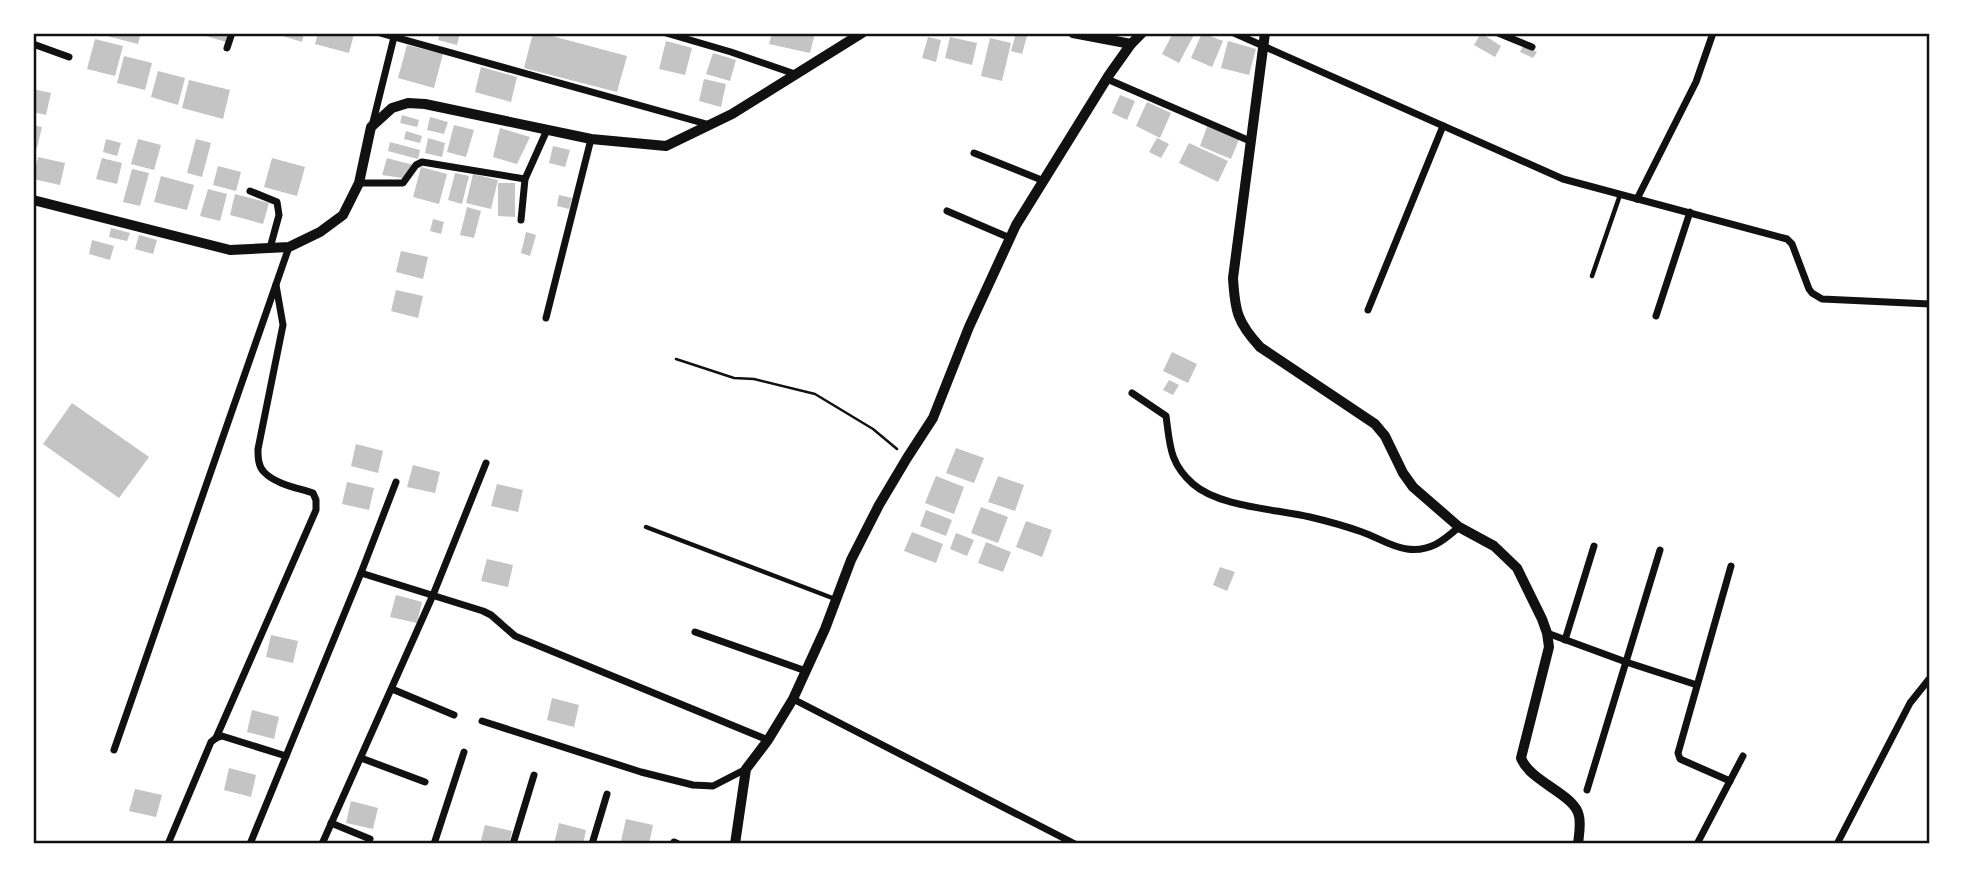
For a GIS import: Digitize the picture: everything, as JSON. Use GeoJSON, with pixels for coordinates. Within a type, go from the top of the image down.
{"type":"FeatureCollection","features":[{"type":"Feature","properties":{"kind":"main road"},"geometry":{"type":"LineString","coordinates":[[33,200],[230,250],[289,247],[320,232],[343,215],[359,183],[372,127],[392,108],[408,103],[425,104],[591,139],[666,146],[732,114],[862,33]]}},
{"type":"Feature","properties":{"kind":"main road"},"geometry":{"type":"LineString","coordinates":[[1073,33],[1131,44],[1142,33]]}},
{"type":"Feature","properties":{"kind":"street"},"geometry":{"type":"LineString","coordinates":[[228,48],[232,33]]}},
{"type":"Feature","properties":{"kind":"street"},"geometry":{"type":"LineString","coordinates":[[380,33],[710,125]]}},
{"type":"Feature","properties":{"kind":"street"},"geometry":{"type":"LineString","coordinates":[[666,33],[796,74]]}},
{"type":"Feature","properties":{"kind":"street"},"geometry":{"type":"LineString","coordinates":[[1234,33],[1563,179],[1787,239],[1792,244],[1808,289],[1822,299],[1930,304]]}},
{"type":"Feature","properties":{"kind":"street"},"geometry":{"type":"LineString","coordinates":[[1265,33],[1233,278],[1238,317],[1260,346],[1375,424],[1385,436],[1413,487],[1459,527],[1493,546],[1517,568],[1547,633],[1549,647],[1521,758],[1527,770],[1576,807],[1580,820],[1578,844]]}},
{"type":"Feature","properties":{"kind":"street"},"geometry":{"type":"LineString","coordinates":[[1498,33],[1532,47]]}},
{"type":"Feature","properties":{"kind":"street"},"geometry":{"type":"LineString","coordinates":[[1637,199],[1696,82],[1713,33]]}},
{"type":"Feature","properties":{"kind":"street"},"geometry":{"type":"LineString","coordinates":[[372,127],[394,35]]}},
{"type":"Feature","properties":{"kind":"street"},"geometry":{"type":"LineString","coordinates":[[33,44],[69,58]]}},
{"type":"Feature","properties":{"kind":"street"},"geometry":{"type":"LineString","coordinates":[[482,721],[641,772],[693,785],[713,786],[746,769],[793,699],[851,560],[879,505],[933,418],[969,327],[1016,225],[1131,44]]}},
{"type":"Feature","properties":{"kind":"street"},"geometry":{"type":"LineString","coordinates":[[1107,79],[1250,141]]}},
{"type":"Feature","properties":{"kind":"street"},"geometry":{"type":"LineString","coordinates":[[1368,310],[1443,126]]}},
{"type":"Feature","properties":{"kind":"street"},"geometry":{"type":"LineString","coordinates":[[521,220],[525,179],[547,130]]}},
{"type":"Feature","properties":{"kind":"street"},"geometry":{"type":"LineString","coordinates":[[545,318],[591,139]]}},
{"type":"Feature","properties":{"kind":"street"},"geometry":{"type":"LineString","coordinates":[[974,153],[1044,181]]}},
{"type":"Feature","properties":{"kind":"street"},"geometry":{"type":"LineString","coordinates":[[359,183],[403,183],[416,165],[422,162],[525,179]]}},
{"type":"Feature","properties":{"kind":"street"},"geometry":{"type":"LineString","coordinates":[[250,191],[277,202],[279,215],[270,248]]}},
{"type":"Feature","properties":{"kind":"street"},"geometry":{"type":"LineString","coordinates":[[947,211],[1010,238]]}},
{"type":"Feature","properties":{"kind":"street"},"geometry":{"type":"LineString","coordinates":[[1656,316],[1690,212]]}},
{"type":"Feature","properties":{"kind":"street"},"geometry":{"type":"LineString","coordinates":[[114,750],[289,247]]}},
{"type":"Feature","properties":{"kind":"street"},"geometry":{"type":"LineString","coordinates":[[216,738],[316,510],[313,493],[277,480],[263,472],[258,462],[258,449],[283,326],[276,284]]}},
{"type":"Feature","properties":{"kind":"street"},"geometry":{"type":"LineString","coordinates":[[1132,393],[1166,416],[1169,447],[1174,458],[1191,482],[1203,492],[1220,499],[1311,517],[1406,549],[1425,549],[1437,545],[1459,527]]}},
{"type":"Feature","properties":{"kind":"street"},"geometry":{"type":"LineString","coordinates":[[322,844],[433,595],[486,463]]}},
{"type":"Feature","properties":{"kind":"street"},"geometry":{"type":"LineString","coordinates":[[250,844],[397,482]]}},
{"type":"Feature","properties":{"kind":"street"},"geometry":{"type":"LineString","coordinates":[[1565,640],[1594,546]]}},
{"type":"Feature","properties":{"kind":"street"},"geometry":{"type":"LineString","coordinates":[[1587,790],[1660,550]]}},
{"type":"Feature","properties":{"kind":"street"},"geometry":{"type":"LineString","coordinates":[[1730,781],[1680,759],[1678,753],[1731,566]]}},
{"type":"Feature","properties":{"kind":"street"},"geometry":{"type":"LineString","coordinates":[[362,573],[491,614],[515,636],[768,740]]}},
{"type":"Feature","properties":{"kind":"street"},"geometry":{"type":"LineString","coordinates":[[695,632],[806,671]]}},
{"type":"Feature","properties":{"kind":"street"},"geometry":{"type":"LineString","coordinates":[[1547,633],[1697,685]]}},
{"type":"Feature","properties":{"kind":"street"},"geometry":{"type":"LineString","coordinates":[[1837,844],[1910,703],[1930,678]]}},
{"type":"Feature","properties":{"kind":"street"},"geometry":{"type":"LineString","coordinates":[[392,689],[454,715]]}},
{"type":"Feature","properties":{"kind":"street"},"geometry":{"type":"LineString","coordinates":[[793,699],[1075,844]]}},
{"type":"Feature","properties":{"kind":"street"},"geometry":{"type":"LineString","coordinates":[[168,844],[211,742],[216,738],[222,736],[285,756]]}},
{"type":"Feature","properties":{"kind":"street"},"geometry":{"type":"LineString","coordinates":[[433,844],[464,752]]}},
{"type":"Feature","properties":{"kind":"street"},"geometry":{"type":"LineString","coordinates":[[1697,844],[1743,756]]}},
{"type":"Feature","properties":{"kind":"street"},"geometry":{"type":"LineString","coordinates":[[361,758],[425,782]]}},
{"type":"Feature","properties":{"kind":"street"},"geometry":{"type":"LineString","coordinates":[[735,844],[746,769]]}},
{"type":"Feature","properties":{"kind":"street"},"geometry":{"type":"LineString","coordinates":[[513,844],[534,775]]}},
{"type":"Feature","properties":{"kind":"street"},"geometry":{"type":"LineString","coordinates":[[593,844],[607,794]]}},
{"type":"Feature","properties":{"kind":"street"},"geometry":{"type":"LineString","coordinates":[[331,823],[370,839]]}},
{"type":"Feature","properties":{"kind":"lane"},"geometry":{"type":"LineString","coordinates":[[1592,276],[1620,194]]}},
{"type":"Feature","properties":{"kind":"lane"},"geometry":{"type":"LineString","coordinates":[[646,527],[836,599]]}},
{"type":"Feature","properties":{"kind":"path"},"geometry":{"type":"LineString","coordinates":[[676,359],[734,378],[754,379],[815,394],[873,429],[907,457]]}},
{"type":"Feature","properties":{"kind":"building"},"geometry":{"type":"Polygon","coordinates":[[[108,33],[141,33],[138,44],[107,36],[108,33]]]}},
{"type":"Feature","properties":{"kind":"building"},"geometry":{"type":"Polygon","coordinates":[[[196,33],[228,33],[226,42],[196,33]]]}},
{"type":"Feature","properties":{"kind":"building"},"geometry":{"type":"Polygon","coordinates":[[[273,33],[304,33],[302,42],[273,33]]]}},
{"type":"Feature","properties":{"kind":"building"},"geometry":{"type":"Polygon","coordinates":[[[318,33],[354,34],[349,53],[315,44],[318,33]]]}},
{"type":"Feature","properties":{"kind":"building"},"geometry":{"type":"Polygon","coordinates":[[[440,33],[460,33],[457,45],[438,40],[440,33]]]}},
{"type":"Feature","properties":{"kind":"building"},"geometry":{"type":"Polygon","coordinates":[[[533,33],[627,56],[617,92],[524,68],[533,33]]]}},
{"type":"Feature","properties":{"kind":"building"},"geometry":{"type":"Polygon","coordinates":[[[772,33],[815,33],[810,53],[769,44],[772,33]]]}},
{"type":"Feature","properties":{"kind":"building"},"geometry":{"type":"Polygon","coordinates":[[[1016,33],[1027,36],[1022,54],[1011,51],[1016,33]]]}},
{"type":"Feature","properties":{"kind":"building"},"geometry":{"type":"Polygon","coordinates":[[[1173,33],[1195,33],[1179,63],[1162,54],[1173,33]]]}},
{"type":"Feature","properties":{"kind":"building"},"geometry":{"type":"Polygon","coordinates":[[[1202,33],[1223,41],[1212,67],[1191,58],[1202,33]]]}},
{"type":"Feature","properties":{"kind":"building"},"geometry":{"type":"Polygon","coordinates":[[[1481,33],[1501,46],[1495,57],[1474,45],[1481,33]]]}},
{"type":"Feature","properties":{"kind":"building"},"geometry":{"type":"Polygon","coordinates":[[[928,37],[941,40],[936,62],[922,58],[928,37]]]}},
{"type":"Feature","properties":{"kind":"building"},"geometry":{"type":"Polygon","coordinates":[[[950,37],[977,43],[972,65],[945,58],[950,37]]]}},
{"type":"Feature","properties":{"kind":"building"},"geometry":{"type":"Polygon","coordinates":[[[990,38],[1011,43],[1002,81],[981,76],[990,38]]]}},
{"type":"Feature","properties":{"kind":"building"},"geometry":{"type":"Polygon","coordinates":[[[95,39],[123,46],[115,76],[87,69],[95,39]]]}},
{"type":"Feature","properties":{"kind":"building"},"geometry":{"type":"Polygon","coordinates":[[[666,41],[692,48],[685,75],[659,69],[666,41]]]}},
{"type":"Feature","properties":{"kind":"building"},"geometry":{"type":"Polygon","coordinates":[[[1228,41],[1256,49],[1249,75],[1221,68],[1228,41]]]}},
{"type":"Feature","properties":{"kind":"building"},"geometry":{"type":"Polygon","coordinates":[[[407,45],[443,54],[434,88],[398,78],[407,45]]]}},
{"type":"Feature","properties":{"kind":"building"},"geometry":{"type":"Polygon","coordinates":[[[1523,46],[1537,52],[1533,58],[1520,52],[1523,46]]]}},
{"type":"Feature","properties":{"kind":"building"},"geometry":{"type":"Polygon","coordinates":[[[713,53],[736,60],[730,81],[706,74],[713,53]]]}},
{"type":"Feature","properties":{"kind":"building"},"geometry":{"type":"Polygon","coordinates":[[[124,56],[152,63],[145,90],[117,83],[124,56]]]}},
{"type":"Feature","properties":{"kind":"building"},"geometry":{"type":"Polygon","coordinates":[[[481,67],[517,77],[511,102],[475,92],[481,67]]]}},
{"type":"Feature","properties":{"kind":"building"},"geometry":{"type":"Polygon","coordinates":[[[158,71],[185,78],[178,105],[151,97],[158,71]]]}},
{"type":"Feature","properties":{"kind":"building"},"geometry":{"type":"Polygon","coordinates":[[[704,79],[726,84],[721,107],[699,101],[704,79]]]}},
{"type":"Feature","properties":{"kind":"building"},"geometry":{"type":"Polygon","coordinates":[[[189,80],[230,90],[223,119],[182,108],[189,80]]]}},
{"type":"Feature","properties":{"kind":"building"},"geometry":{"type":"Polygon","coordinates":[[[33,89],[51,93],[46,115],[33,112],[33,89]]]}},
{"type":"Feature","properties":{"kind":"building"},"geometry":{"type":"Polygon","coordinates":[[[1120,95],[1135,101],[1127,120],[1112,113],[1120,95]]]}},
{"type":"Feature","properties":{"kind":"building"},"geometry":{"type":"Polygon","coordinates":[[[1147,102],[1171,113],[1160,138],[1136,126],[1147,102]]]}},
{"type":"Feature","properties":{"kind":"building"},"geometry":{"type":"Polygon","coordinates":[[[402,115],[419,120],[417,127],[400,123],[402,115]]]}},
{"type":"Feature","properties":{"kind":"building"},"geometry":{"type":"Polygon","coordinates":[[[430,117],[448,122],[444,134],[427,130],[430,117]]]}},
{"type":"Feature","properties":{"kind":"building"},"geometry":{"type":"Polygon","coordinates":[[[1208,124],[1240,137],[1231,159],[1200,146],[1208,124]]]}},
{"type":"Feature","properties":{"kind":"building"},"geometry":{"type":"Polygon","coordinates":[[[33,125],[42,127],[37,148],[33,148],[33,125]]]}},
{"type":"Feature","properties":{"kind":"building"},"geometry":{"type":"Polygon","coordinates":[[[454,125],[474,130],[466,157],[447,152],[454,125]]]}},
{"type":"Feature","properties":{"kind":"building"},"geometry":{"type":"Polygon","coordinates":[[[500,128],[530,137],[517,164],[493,157],[500,128]]]}},
{"type":"Feature","properties":{"kind":"building"},"geometry":{"type":"Polygon","coordinates":[[[406,131],[422,136],[420,143],[404,139],[406,131]]]}},
{"type":"Feature","properties":{"kind":"building"},"geometry":{"type":"Polygon","coordinates":[[[428,138],[445,143],[442,157],[425,153],[428,138]]]}},
{"type":"Feature","properties":{"kind":"building"},"geometry":{"type":"Polygon","coordinates":[[[1157,138],[1169,144],[1161,158],[1149,152],[1157,138]]]}},
{"type":"Feature","properties":{"kind":"building"},"geometry":{"type":"Polygon","coordinates":[[[106,139],[121,143],[117,156],[103,152],[106,139]]]}},
{"type":"Feature","properties":{"kind":"building"},"geometry":{"type":"Polygon","coordinates":[[[138,139],[161,145],[154,170],[131,164],[138,139]]]}},
{"type":"Feature","properties":{"kind":"building"},"geometry":{"type":"Polygon","coordinates":[[[196,139],[211,143],[202,177],[187,173],[196,139]]]}},
{"type":"Feature","properties":{"kind":"building"},"geometry":{"type":"Polygon","coordinates":[[[390,142],[420,150],[418,159],[388,151],[390,142]]]}},
{"type":"Feature","properties":{"kind":"building"},"geometry":{"type":"Polygon","coordinates":[[[1189,143],[1228,161],[1218,182],[1179,163],[1189,143]]]}},
{"type":"Feature","properties":{"kind":"building"},"geometry":{"type":"Polygon","coordinates":[[[553,146],[570,150],[565,167],[549,163],[553,146]]]}},
{"type":"Feature","properties":{"kind":"building"},"geometry":{"type":"Polygon","coordinates":[[[38,157],[65,163],[60,185],[33,179],[38,157]]]}},
{"type":"Feature","properties":{"kind":"building"},"geometry":{"type":"Polygon","coordinates":[[[102,158],[122,163],[117,184],[96,179],[102,158]]]}},
{"type":"Feature","properties":{"kind":"building"},"geometry":{"type":"Polygon","coordinates":[[[272,158],[305,167],[297,196],[264,187],[272,158]]]}},
{"type":"Feature","properties":{"kind":"building"},"geometry":{"type":"Polygon","coordinates":[[[387,158],[413,165],[402,178],[382,175],[387,158]]]}},
{"type":"Feature","properties":{"kind":"building"},"geometry":{"type":"Polygon","coordinates":[[[218,166],[241,172],[236,191],[213,185],[218,166]]]}},
{"type":"Feature","properties":{"kind":"building"},"geometry":{"type":"Polygon","coordinates":[[[421,167],[447,174],[439,204],[413,197],[421,167]]]}},
{"type":"Feature","properties":{"kind":"building"},"geometry":{"type":"Polygon","coordinates":[[[132,169],[149,173],[140,206],[123,202],[132,169]]]}},
{"type":"Feature","properties":{"kind":"building"},"geometry":{"type":"Polygon","coordinates":[[[455,173],[469,176],[462,204],[448,200],[455,173]]]}},
{"type":"Feature","properties":{"kind":"building"},"geometry":{"type":"Polygon","coordinates":[[[473,174],[498,180],[491,209],[466,203],[473,174]]]}},
{"type":"Feature","properties":{"kind":"building"},"geometry":{"type":"Polygon","coordinates":[[[161,176],[194,185],[187,210],[154,202],[161,176]]]}},
{"type":"Feature","properties":{"kind":"building"},"geometry":{"type":"Polygon","coordinates":[[[498,183],[515,183],[515,217],[498,216],[498,183]]]}},
{"type":"Feature","properties":{"kind":"building"},"geometry":{"type":"Polygon","coordinates":[[[208,189],[227,194],[220,221],[200,216],[208,189]]]}},
{"type":"Feature","properties":{"kind":"building"},"geometry":{"type":"Polygon","coordinates":[[[235,194],[269,203],[263,224],[230,215],[235,194]]]}},
{"type":"Feature","properties":{"kind":"building"},"geometry":{"type":"Polygon","coordinates":[[[559,195],[572,198],[569,209],[557,206],[559,195]]]}},
{"type":"Feature","properties":{"kind":"building"},"geometry":{"type":"Polygon","coordinates":[[[467,207],[481,211],[474,238],[460,235],[467,207]]]}},
{"type":"Feature","properties":{"kind":"building"},"geometry":{"type":"Polygon","coordinates":[[[433,219],[444,222],[441,234],[430,231],[433,219]]]}},
{"type":"Feature","properties":{"kind":"building"},"geometry":{"type":"Polygon","coordinates":[[[111,228],[130,233],[127,241],[109,237],[111,228]]]}},
{"type":"Feature","properties":{"kind":"building"},"geometry":{"type":"Polygon","coordinates":[[[526,232],[536,235],[530,256],[521,253],[526,232]]]}},
{"type":"Feature","properties":{"kind":"building"},"geometry":{"type":"Polygon","coordinates":[[[139,235],[157,240],[153,254],[135,249],[139,235]]]}},
{"type":"Feature","properties":{"kind":"building"},"geometry":{"type":"Polygon","coordinates":[[[92,240],[114,246],[110,260],[89,254],[92,240]]]}},
{"type":"Feature","properties":{"kind":"building"},"geometry":{"type":"Polygon","coordinates":[[[401,251],[428,257],[423,279],[396,272],[401,251]]]}},
{"type":"Feature","properties":{"kind":"building"},"geometry":{"type":"Polygon","coordinates":[[[396,290],[423,296],[418,318],[391,311],[396,290]]]}},
{"type":"Feature","properties":{"kind":"building"},"geometry":{"type":"Polygon","coordinates":[[[1172,352],[1197,364],[1188,383],[1163,371],[1172,352]]]}},
{"type":"Feature","properties":{"kind":"building"},"geometry":{"type":"Polygon","coordinates":[[[1169,380],[1179,385],[1173,395],[1163,390],[1169,380]]]}},
{"type":"Feature","properties":{"kind":"building"},"geometry":{"type":"Polygon","coordinates":[[[72,403],[149,457],[119,498],[43,444],[72,403]]]}},
{"type":"Feature","properties":{"kind":"building"},"geometry":{"type":"Polygon","coordinates":[[[356,444],[383,451],[378,473],[351,466],[356,444]]]}},
{"type":"Feature","properties":{"kind":"building"},"geometry":{"type":"Polygon","coordinates":[[[956,448],[984,458],[974,483],[946,473],[956,448]]]}},
{"type":"Feature","properties":{"kind":"building"},"geometry":{"type":"Polygon","coordinates":[[[413,465],[440,472],[435,493],[407,487],[413,465]]]}},
{"type":"Feature","properties":{"kind":"building"},"geometry":{"type":"Polygon","coordinates":[[[936,476],[964,487],[954,514],[925,503],[936,476]]]}},
{"type":"Feature","properties":{"kind":"building"},"geometry":{"type":"Polygon","coordinates":[[[998,476],[1024,485],[1015,511],[988,502],[998,476]]]}},
{"type":"Feature","properties":{"kind":"building"},"geometry":{"type":"Polygon","coordinates":[[[347,482],[374,488],[369,510],[342,504],[347,482]]]}},
{"type":"Feature","properties":{"kind":"building"},"geometry":{"type":"Polygon","coordinates":[[[497,484],[523,490],[518,512],[491,506],[497,484]]]}},
{"type":"Feature","properties":{"kind":"building"},"geometry":{"type":"Polygon","coordinates":[[[981,507],[1008,517],[998,543],[971,533],[981,507]]]}},
{"type":"Feature","properties":{"kind":"building"},"geometry":{"type":"Polygon","coordinates":[[[926,510],[952,520],[946,536],[920,526],[926,510]]]}},
{"type":"Feature","properties":{"kind":"building"},"geometry":{"type":"Polygon","coordinates":[[[1026,521],[1052,530],[1042,557],[1016,547],[1026,521]]]}},
{"type":"Feature","properties":{"kind":"building"},"geometry":{"type":"Polygon","coordinates":[[[912,532],[943,544],[936,563],[904,551],[912,532]]]}},
{"type":"Feature","properties":{"kind":"building"},"geometry":{"type":"Polygon","coordinates":[[[956,533],[974,540],[967,556],[950,549],[956,533]]]}},
{"type":"Feature","properties":{"kind":"building"},"geometry":{"type":"Polygon","coordinates":[[[986,542],[1011,552],[1003,572],[978,563],[986,542]]]}},
{"type":"Feature","properties":{"kind":"building"},"geometry":{"type":"Polygon","coordinates":[[[487,559],[513,565],[508,587],[481,581],[487,559]]]}},
{"type":"Feature","properties":{"kind":"building"},"geometry":{"type":"Polygon","coordinates":[[[1220,567],[1235,572],[1227,591],[1213,585],[1220,567]]]}},
{"type":"Feature","properties":{"kind":"building"},"geometry":{"type":"Polygon","coordinates":[[[396,595],[422,602],[417,623],[390,617],[396,595]]]}},
{"type":"Feature","properties":{"kind":"building"},"geometry":{"type":"Polygon","coordinates":[[[271,635],[298,641],[293,663],[266,657],[271,635]]]}},
{"type":"Feature","properties":{"kind":"building"},"geometry":{"type":"Polygon","coordinates":[[[552,698],[579,705],[574,727],[547,720],[552,698]]]}},
{"type":"Feature","properties":{"kind":"building"},"geometry":{"type":"Polygon","coordinates":[[[252,710],[279,717],[274,739],[247,732],[252,710]]]}},
{"type":"Feature","properties":{"kind":"building"},"geometry":{"type":"Polygon","coordinates":[[[229,768],[256,775],[251,797],[224,790],[229,768]]]}},
{"type":"Feature","properties":{"kind":"building"},"geometry":{"type":"Polygon","coordinates":[[[135,789],[162,795],[156,817],[129,811],[135,789]]]}},
{"type":"Feature","properties":{"kind":"building"},"geometry":{"type":"Polygon","coordinates":[[[351,801],[378,808],[373,829],[346,823],[351,801]]]}},
{"type":"Feature","properties":{"kind":"building"},"geometry":{"type":"Polygon","coordinates":[[[626,819],[653,825],[649,844],[621,841],[626,819]]]}},
{"type":"Feature","properties":{"kind":"building"},"geometry":{"type":"Polygon","coordinates":[[[559,823],[586,830],[583,844],[554,844],[559,823]]]}},
{"type":"Feature","properties":{"kind":"building"},"geometry":{"type":"Polygon","coordinates":[[[485,825],[512,831],[509,844],[480,844],[485,825]]]}}]}
